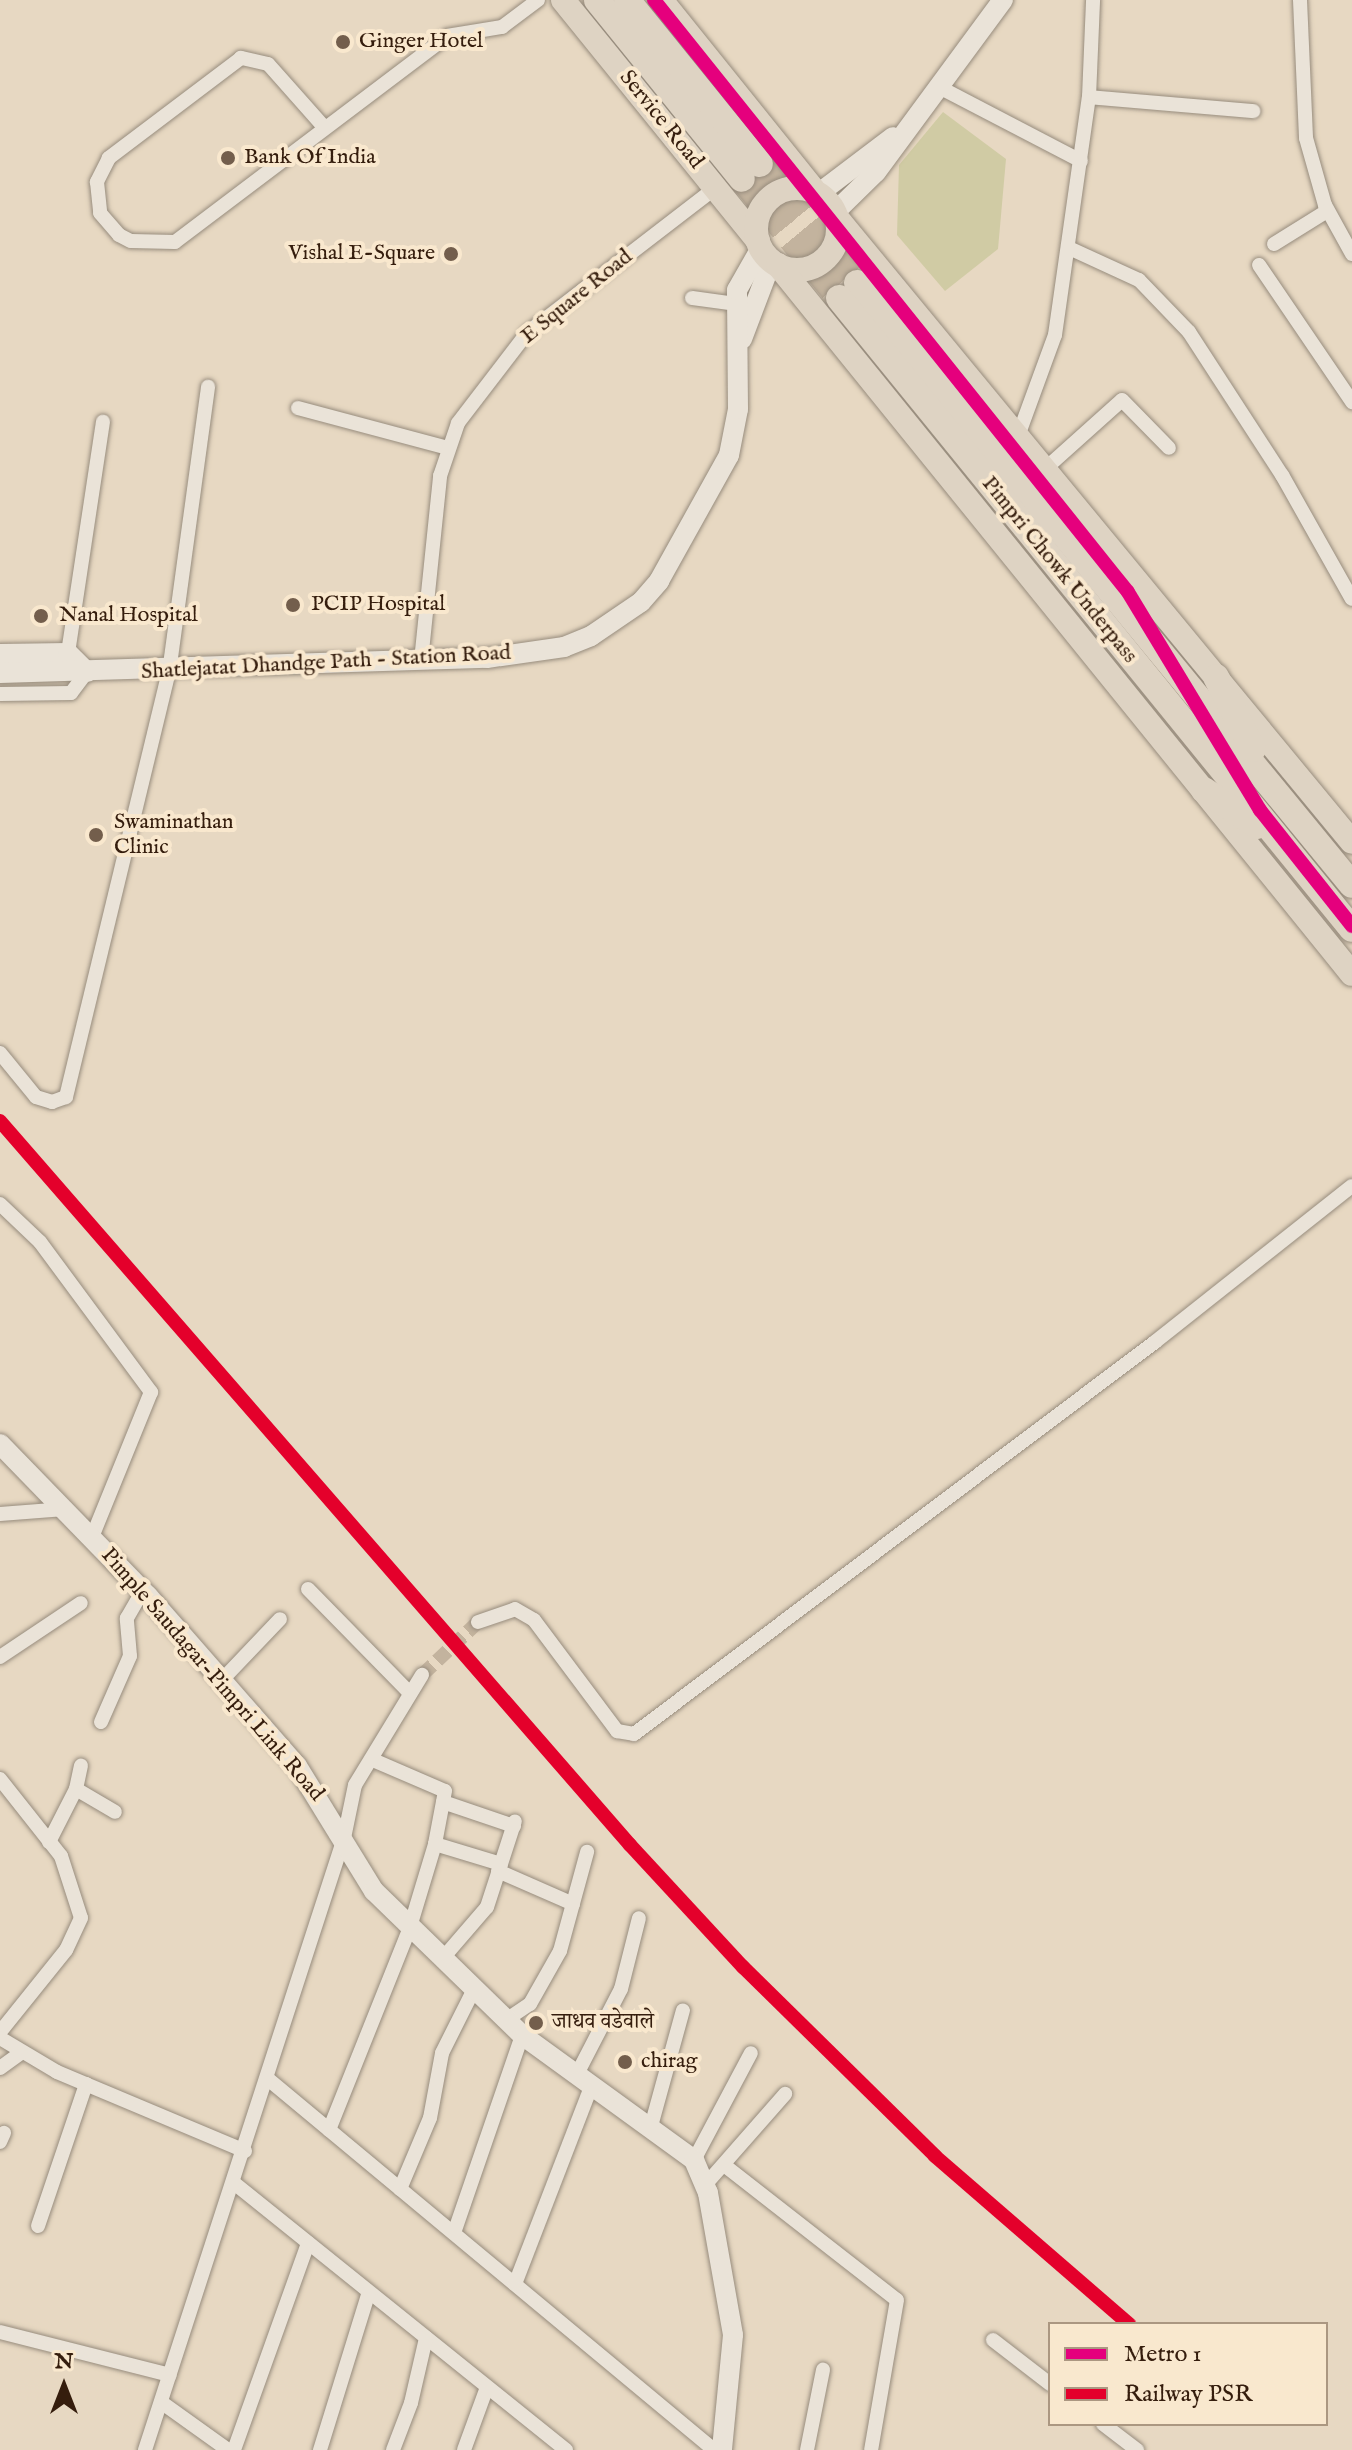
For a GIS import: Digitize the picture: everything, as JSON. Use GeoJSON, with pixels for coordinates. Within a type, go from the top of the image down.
{"type":"FeatureCollection","features":[{"type":"Feature","properties":{"kind":"highway"},"geometry":{"type":"LineString","coordinates":[[597,0],[751,171],[627,0]]}},
{"type":"Feature","properties":{"kind":"highway","name":"Pimpri Chowk Underpass"},"geometry":{"type":"LineString","coordinates":[[1273,788],[848,290],[1352,929]]}},
{"type":"Feature","properties":{"kind":"highway"},"geometry":{"type":"LineString","coordinates":[[1216,677],[1273,788],[1352,885]]}},
{"type":"Feature","properties":{"kind":"highway"},"geometry":{"type":"LineString","coordinates":[[1204,790],[1280,841]]}},
{"type":"Feature","properties":{"kind":"main road","name":"Service Road"},"geometry":{"type":"LineString","coordinates":[[563,0],[1352,974]]}},
{"type":"Feature","properties":{"kind":"main road"},"geometry":{"type":"LineString","coordinates":[[661,0],[1352,842]]}},
{"type":"Feature","properties":{"kind":"main road"},"geometry":{"type":"LineString","coordinates":[[793,188],[826,204],[837,240],[824,260],[802,269],[767,254],[758,217],[771,198],[793,188]]}},
{"type":"Feature","properties":{"kind":"street"},"geometry":{"type":"LineString","coordinates":[[324,127],[268,64],[241,58],[109,158],[97,182],[100,213],[119,235],[131,241],[175,242],[447,36],[502,27],[538,0]]}},
{"type":"Feature","properties":{"kind":"street"},"geometry":{"type":"LineString","coordinates":[[826,204],[876,172],[903,129],[939,87],[1003,0]]}},
{"type":"Feature","properties":{"kind":"street"},"geometry":{"type":"LineString","coordinates":[[1018,436],[1055,335],[1089,97],[1093,0]]}},
{"type":"Feature","properties":{"kind":"street"},"geometry":{"type":"LineString","coordinates":[[1300,0],[1306,138],[1327,211],[1352,254]]}},
{"type":"Feature","properties":{"kind":"street"},"geometry":{"type":"LineString","coordinates":[[939,87],[1081,161]]}},
{"type":"Feature","properties":{"kind":"street"},"geometry":{"type":"LineString","coordinates":[[1089,97],[1253,111]]}},
{"type":"Feature","properties":{"kind":"street","name":"E Square Road"},"geometry":{"type":"LineString","coordinates":[[421,661],[440,476],[448,448],[482,386],[527,333],[715,188]]}},
{"type":"Feature","properties":{"kind":"street"},"geometry":{"type":"LineString","coordinates":[[1274,244],[1327,211]]}},
{"type":"Feature","properties":{"kind":"street"},"geometry":{"type":"LineString","coordinates":[[1069,248],[1139,280],[1189,332],[1282,475],[1352,599]]}},
{"type":"Feature","properties":{"kind":"street","name":"Shatlejatat Dhandge Path - Station Road"},"geometry":{"type":"LineString","coordinates":[[10,673],[169,672],[487,658],[564,647],[591,636],[641,602],[672,563],[729,455],[737,431],[740,343],[736,304],[742,276],[767,254]]}},
{"type":"Feature","properties":{"kind":"street","name":"Shatlejatat Dhandge Path - Station Road"},"geometry":{"type":"LineString","coordinates":[[740,343],[767,254]]}},
{"type":"Feature","properties":{"kind":"street"},"geometry":{"type":"LineString","coordinates":[[1259,265],[1352,402]]}},
{"type":"Feature","properties":{"kind":"street"},"geometry":{"type":"LineString","coordinates":[[692,298],[736,304]]}},
{"type":"Feature","properties":{"kind":"street"},"geometry":{"type":"LineString","coordinates":[[0,1053],[36,1097],[52,1102],[66,1097],[169,672],[208,387]]}},
{"type":"Feature","properties":{"kind":"street"},"geometry":{"type":"LineString","coordinates":[[1045,469],[1122,400],[1169,448]]}},
{"type":"Feature","properties":{"kind":"street"},"geometry":{"type":"LineString","coordinates":[[298,408],[448,448]]}},
{"type":"Feature","properties":{"kind":"street"},"geometry":{"type":"LineString","coordinates":[[68,653],[103,422]]}},
{"type":"Feature","properties":{"kind":"street"},"geometry":{"type":"LineString","coordinates":[[0,654],[68,653],[87,672],[71,693],[0,694]]}},
{"type":"Feature","properties":{"kind":"street"},"geometry":{"type":"LineString","coordinates":[[478,1622],[515,1609],[534,1620],[617,1731],[634,1734],[1155,1342],[1352,1186]]}},
{"type":"Feature","properties":{"kind":"street"},"geometry":{"type":"LineString","coordinates":[[0,1204],[40,1242],[151,1392],[92,1537]]}},
{"type":"Feature","properties":{"kind":"street","name":"Pimple Saudagar-Pimpri Link Road"},"geometry":{"type":"LineString","coordinates":[[0,1444],[143,1590],[297,1766],[374,1891],[522,2035],[694,2160],[706,2184],[733,2335],[722,2450]]}},
{"type":"Feature","properties":{"kind":"street"},"geometry":{"type":"LineString","coordinates":[[0,1502],[6,1514],[65,1509]]}},
{"type":"Feature","properties":{"kind":"street"},"geometry":{"type":"LineString","coordinates":[[308,1589],[410,1693]]}},
{"type":"Feature","properties":{"kind":"street"},"geometry":{"type":"LineString","coordinates":[[101,1722],[130,1656],[127,1618],[143,1590]]}},
{"type":"Feature","properties":{"kind":"street"},"geometry":{"type":"LineString","coordinates":[[0,1657],[81,1603]]}},
{"type":"Feature","properties":{"kind":"street"},"geometry":{"type":"LineString","coordinates":[[222,1680],[280,1619]]}},
{"type":"Feature","properties":{"kind":"street"},"geometry":{"type":"LineString","coordinates":[[145,2450],[268,2079],[344,1838],[355,1785],[422,1675]]}},
{"type":"Feature","properties":{"kind":"street"},"geometry":{"type":"LineString","coordinates":[[329,2130],[410,1927],[435,1844],[445,1791],[373,1760]]}},
{"type":"Feature","properties":{"kind":"street"},"geometry":{"type":"LineString","coordinates":[[49,1842],[76,1789],[81,1766]]}},
{"type":"Feature","properties":{"kind":"street"},"geometry":{"type":"LineString","coordinates":[[0,1779],[61,1856],[81,1918],[66,1950],[0,2032]]}},
{"type":"Feature","properties":{"kind":"street"},"geometry":{"type":"LineString","coordinates":[[76,1789],[115,1812]]}},
{"type":"Feature","properties":{"kind":"street"},"geometry":{"type":"LineString","coordinates":[[443,1802],[514,1823],[487,1907],[443,1958]]}},
{"type":"Feature","properties":{"kind":"street"},"geometry":{"type":"LineString","coordinates":[[435,1844],[500,1867],[573,1904]]}},
{"type":"Feature","properties":{"kind":"street"},"geometry":{"type":"LineString","coordinates":[[506,2020],[540,1991],[560,1951],[587,1852]]}},
{"type":"Feature","properties":{"kind":"street"},"geometry":{"type":"LineString","coordinates":[[515,2284],[584,2082],[621,1989],[639,1918]]}},
{"type":"Feature","properties":{"kind":"street"},"geometry":{"type":"LineString","coordinates":[[400,2189],[430,2118],[442,2053],[474,1989]]}},
{"type":"Feature","properties":{"kind":"street"},"geometry":{"type":"LineString","coordinates":[[650,2130],[683,2010]]}},
{"type":"Feature","properties":{"kind":"street"},"geometry":{"type":"LineString","coordinates":[[454,2233],[522,2035]]}},
{"type":"Feature","properties":{"kind":"street"},"geometry":{"type":"LineString","coordinates":[[0,2038],[21,2053],[86,2084],[245,2151]]}},
{"type":"Feature","properties":{"kind":"street"},"geometry":{"type":"LineString","coordinates":[[0,2068],[21,2053]]}},
{"type":"Feature","properties":{"kind":"street"},"geometry":{"type":"LineString","coordinates":[[694,2160],[751,2053]]}},
{"type":"Feature","properties":{"kind":"street"},"geometry":{"type":"LineString","coordinates":[[268,2079],[714,2450]]}},
{"type":"Feature","properties":{"kind":"street"},"geometry":{"type":"LineString","coordinates":[[38,2226],[86,2084]]}},
{"type":"Feature","properties":{"kind":"street"},"geometry":{"type":"LineString","coordinates":[[706,2184],[785,2094]]}},
{"type":"Feature","properties":{"kind":"street"},"geometry":{"type":"LineString","coordinates":[[724,2165],[897,2300],[871,2450]]}},
{"type":"Feature","properties":{"kind":"street"},"geometry":{"type":"LineString","coordinates":[[234,2183],[558,2447]]}},
{"type":"Feature","properties":{"kind":"street"},"geometry":{"type":"LineString","coordinates":[[161,2402],[231,2450],[308,2243]]}},
{"type":"Feature","properties":{"kind":"street"},"geometry":{"type":"LineString","coordinates":[[320,2450],[369,2292]]}},
{"type":"Feature","properties":{"kind":"street"},"geometry":{"type":"LineString","coordinates":[[0,2332],[170,2375]]}},
{"type":"Feature","properties":{"kind":"street"},"geometry":{"type":"LineString","coordinates":[[393,2450],[411,2403],[426,2338]]}},
{"type":"Feature","properties":{"kind":"street"},"geometry":{"type":"LineString","coordinates":[[993,2340],[1048,2382]]}},
{"type":"Feature","properties":{"kind":"street"},"geometry":{"type":"LineString","coordinates":[[807,2450],[823,2370]]}},
{"type":"Feature","properties":{"kind":"street"},"geometry":{"type":"LineString","coordinates":[[464,2450],[487,2387]]}},
{"type":"Feature","properties":{"kind":"street"},"geometry":{"type":"LineString","coordinates":[[1106,2426],[1137,2450]]}},
{"type":"Feature","properties":{"kind":"shaded area"},"geometry":{"type":"Polygon","coordinates":[[[943,112],[1006,159],[998,249],[945,291],[897,235],[899,165],[943,112]]]}},
{"type":"Feature","properties":{"kind":"tunnel"},"geometry":{"type":"LineString","coordinates":[[760,164],[857,283]]}},
{"type":"Feature","properties":{"kind":"tunnel"},"geometry":{"type":"LineString","coordinates":[[742,179],[839,298]]}},
{"type":"Feature","properties":{"kind":"tunnel"},"geometry":{"type":"LineString","coordinates":[[422,1675],[478,1622]]}},
{"type":"Feature","properties":{"kind":"metro line","name":"1"},"geometry":{"type":"LineString","coordinates":[[654,0],[1128,592],[1260,810],[1352,926]]}},
{"type":"Feature","properties":{"kind":"rail line","name":"PSR"},"geometry":{"type":"LineString","coordinates":[[0,1121],[630,1845],[743,1967],[935,2156],[1127,2322]]}},
{"type":"Feature","properties":{"kind":"place","name":"Ginger Hotel"},"geometry":{"type":"Point","coordinates":[343,42]}},
{"type":"Feature","properties":{"kind":"place","name":"Bank Of India"},"geometry":{"type":"Point","coordinates":[228,158]}},
{"type":"Feature","properties":{"kind":"place","name":"Vishal E-Square"},"geometry":{"type":"Point","coordinates":[451,254]}},
{"type":"Feature","properties":{"kind":"place","name":"PCIP Hospital"},"geometry":{"type":"Point","coordinates":[293,605]}},
{"type":"Feature","properties":{"kind":"place","name":"Nanal Hospital"},"geometry":{"type":"Point","coordinates":[41,616]}},
{"type":"Feature","properties":{"kind":"place","name":"Swaminathan Clinic"},"geometry":{"type":"Point","coordinates":[96,835]}},
{"type":"Feature","properties":{"kind":"place","name":"जाधव वडेवाले"},"geometry":{"type":"Point","coordinates":[536,2023]}},
{"type":"Feature","properties":{"kind":"place","name":"chirag"},"geometry":{"type":"Point","coordinates":[625,2062]}}]}
